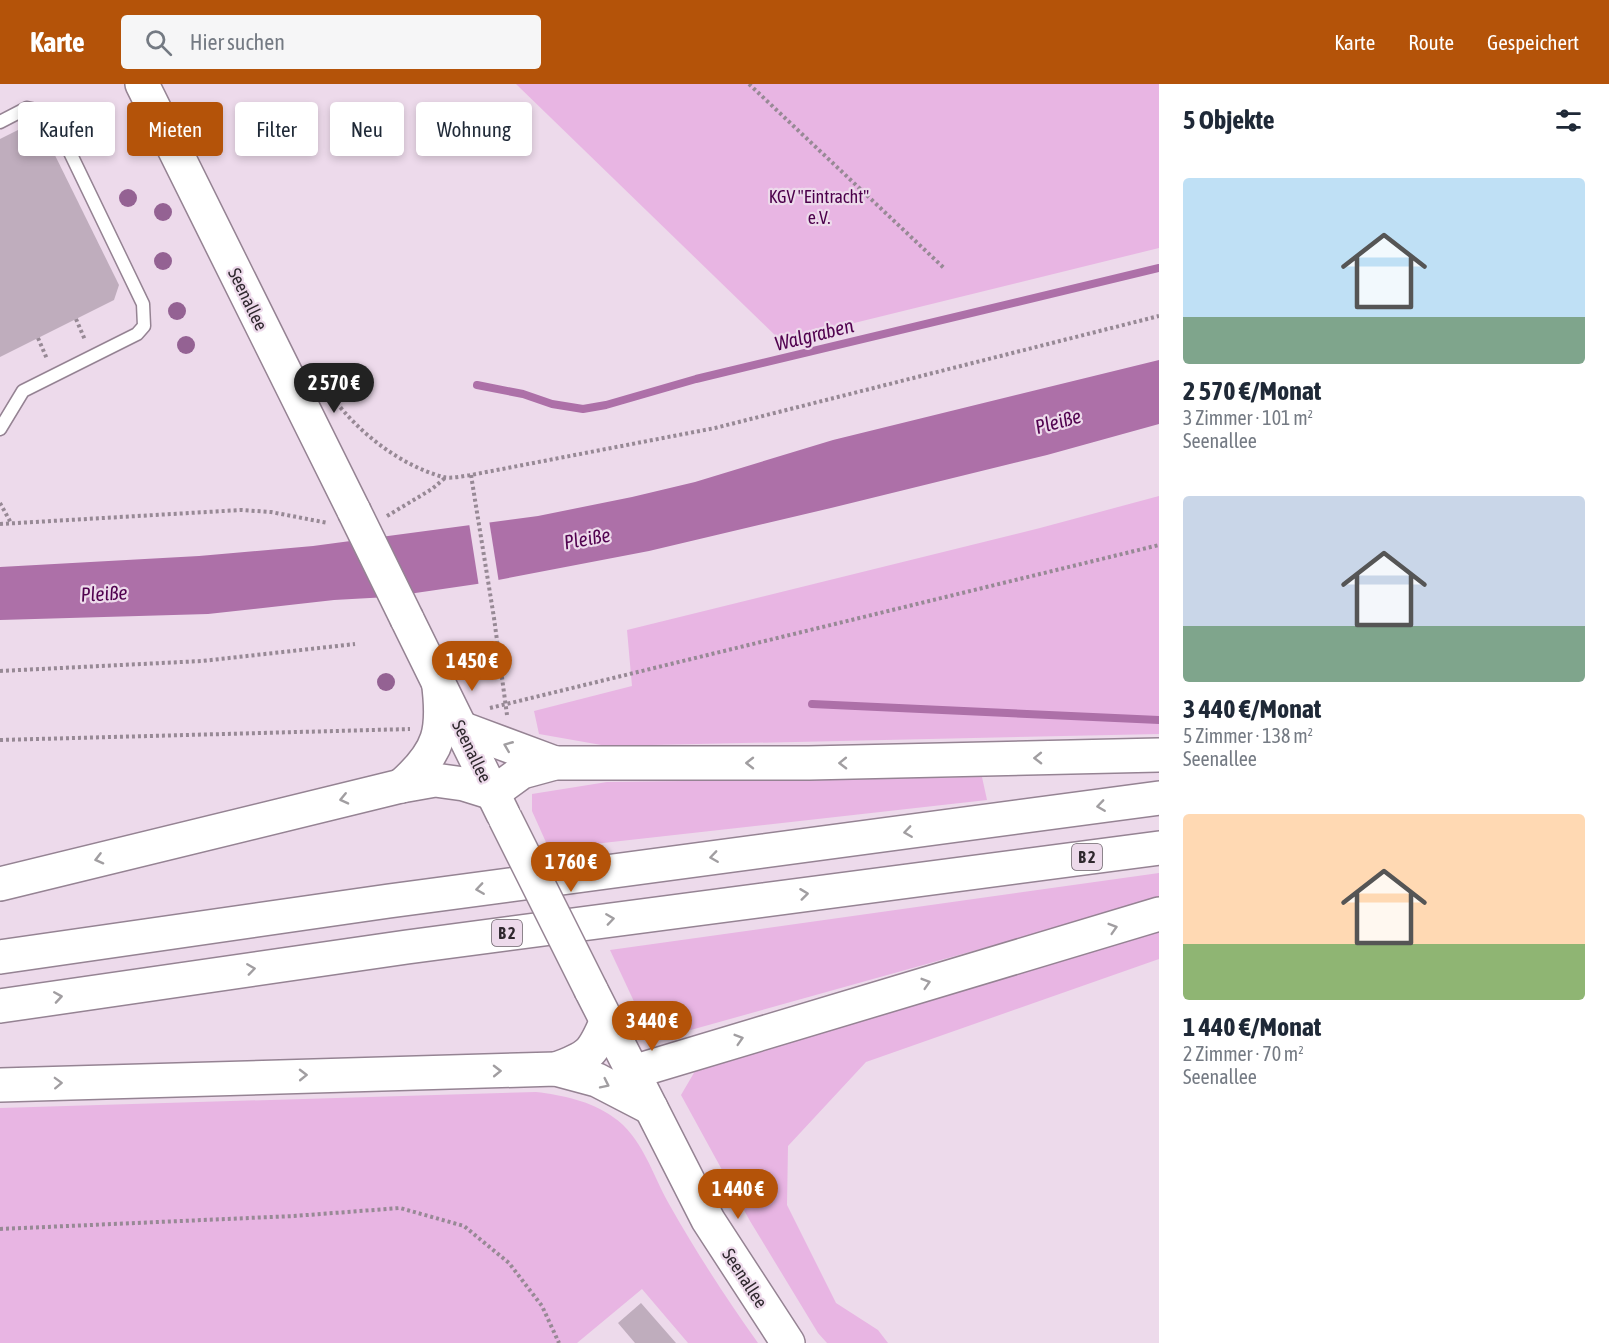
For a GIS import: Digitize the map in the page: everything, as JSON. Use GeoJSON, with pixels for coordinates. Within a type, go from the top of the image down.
{"type":"FeatureCollection","features":[{"type":"Feature","properties":{"kind":"main road","name":"Seenallee"},"geometry":{"type":"LineString","coordinates":[[142,84],[438,679],[441,707],[452,721],[499,806],[708,1220],[788,1343]]}},
{"type":"Feature","properties":{"kind":"main road"},"geometry":{"type":"LineString","coordinates":[[401,786],[432,754],[439,735],[452,721],[555,763]]}},
{"type":"Feature","properties":{"kind":"main road"},"geometry":{"type":"LineString","coordinates":[[0,884],[401,786],[435,780],[464,784],[499,806],[522,772],[555,763],[809,763],[1159,755]]}},
{"type":"Feature","properties":{"kind":"main road"},"geometry":{"type":"LineString","coordinates":[[0,957],[377,903],[1159,798]]}},
{"type":"Feature","properties":{"kind":"main road","name":"B 2"},"geometry":{"type":"LineString","coordinates":[[0,1006],[476,937],[1159,848]]}},
{"type":"Feature","properties":{"kind":"main road"},"geometry":{"type":"LineString","coordinates":[[633,1071],[1159,914]]}},
{"type":"Feature","properties":{"kind":"main road"},"geometry":{"type":"LineString","coordinates":[[556,1069],[588,1056],[596,1046],[607,1020]]}},
{"type":"Feature","properties":{"kind":"main road"},"geometry":{"type":"LineString","coordinates":[[0,1085],[556,1069],[597,1080],[651,1108]]}},
{"type":"Feature","properties":{"kind":"lane"},"geometry":{"type":"LineString","coordinates":[[0,122],[27,108],[51,112],[143,304],[144,326],[138,334],[23,391],[0,429]]}},
{"type":"Feature","properties":{"kind":"path"},"geometry":{"type":"LineString","coordinates":[[749,84],[945,269]]}},
{"type":"Feature","properties":{"kind":"path"},"geometry":{"type":"LineString","coordinates":[[0,524],[240,510],[358,518],[432,489],[445,477],[471,475],[715,428],[1159,316]]}},
{"type":"Feature","properties":{"kind":"path"},"geometry":{"type":"LineString","coordinates":[[471,475],[507,704],[507,721]]}},
{"type":"Feature","properties":{"kind":"path"},"geometry":{"type":"LineString","coordinates":[[0,503],[11,523]]}},
{"type":"Feature","properties":{"kind":"path"},"geometry":{"type":"LineString","coordinates":[[0,740],[405,730],[452,721],[507,704],[1159,545]]}},
{"type":"Feature","properties":{"kind":"path"},"geometry":{"type":"LineString","coordinates":[[0,671],[202,661],[355,644]]}},
{"type":"Feature","properties":{"kind":"path"},"geometry":{"type":"LineString","coordinates":[[0,1229],[294,1216],[400,1208],[464,1227],[509,1263],[542,1306],[559,1343]]}},
{"type":"Feature","properties":{"kind":"green space","name":"KGV \"Eintracht\" e.V."},"geometry":{"type":"Polygon","coordinates":[[[516,84],[1159,84],[1159,248],[781,341],[516,84]]]}},
{"type":"Feature","properties":{"kind":"green space"},"geometry":{"type":"Polygon","coordinates":[[[1159,496],[1159,734],[607,746],[539,734],[534,711],[632,686],[627,630],[1040,528],[1159,496]]]}},
{"type":"Feature","properties":{"kind":"green space"},"geometry":{"type":"Polygon","coordinates":[[[982,777],[987,800],[549,849],[532,811],[532,794],[607,782],[982,777]]]}},
{"type":"Feature","properties":{"kind":"green space"},"geometry":{"type":"Polygon","coordinates":[[[1159,873],[1159,899],[680,1033],[667,1028],[637,1008],[610,950],[1159,873]]]}},
{"type":"Feature","properties":{"kind":"green space"},"geometry":{"type":"Polygon","coordinates":[[[1159,930],[1159,959],[866,1062],[788,1146],[787,1205],[836,1303],[878,1330],[888,1343],[827,1343],[818,1333],[750,1221],[681,1095],[698,1066],[1159,930]]]}},
{"type":"Feature","properties":{"kind":"green space"},"geometry":{"type":"Polygon","coordinates":[[[536,1092],[566,1097],[604,1111],[632,1135],[690,1240],[758,1343],[688,1343],[642,1289],[577,1343],[0,1343],[0,1108],[536,1092]]]}},
{"type":"Feature","properties":{"kind":"water","name":"Pleiße"},"geometry":{"type":"Polygon","coordinates":[[[1159,360],[1159,424],[1047,455],[649,551],[477,584],[388,597],[334,600],[208,614],[0,620],[0,567],[199,556],[313,546],[538,516],[695,482],[833,440],[1159,360]]]}},
{"type":"Feature","properties":{"kind":"pier"},"geometry":{"type":"Polygon","coordinates":[[[489,520],[499,583],[479,587],[469,523],[489,520]]]}},
{"type":"Feature","properties":{"kind":"building"},"geometry":{"type":"Polygon","coordinates":[[[18,130],[18,156],[55,156],[119,285],[114,300],[0,357],[0,139],[18,130]]]}},
{"type":"Feature","properties":{"kind":"building"},"geometry":{"type":"Polygon","coordinates":[[[641,1303],[676,1343],[635,1343],[618,1323],[641,1303]]]}},
{"type":"Feature","properties":{"kind":"waterway","name":"Walgraben"},"geometry":{"type":"LineString","coordinates":[[477,385],[523,394],[552,404],[583,409],[606,405],[696,379],[1159,268]]}},
{"type":"Feature","properties":{"kind":"waterway"},"geometry":{"type":"LineString","coordinates":[[812,704],[1159,720]]}}]}
